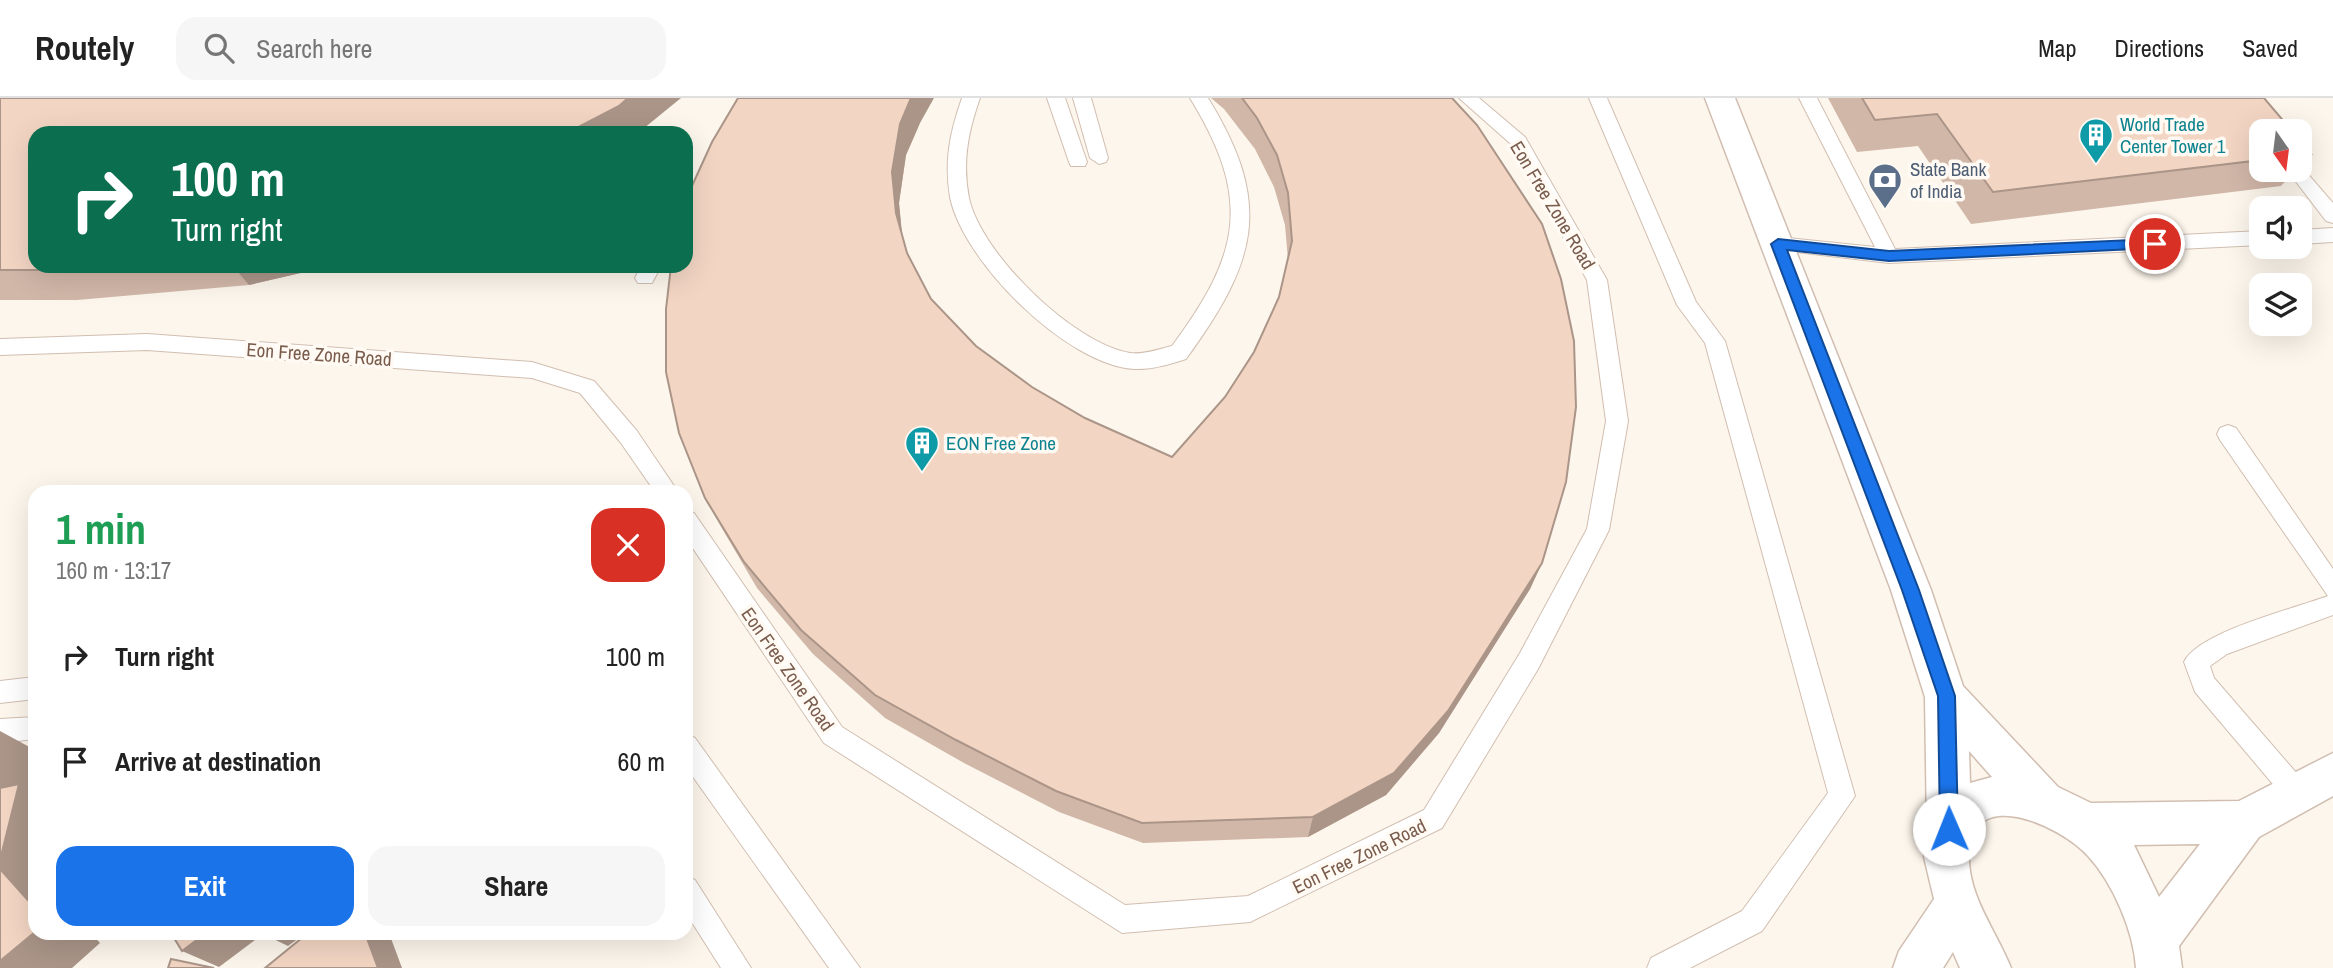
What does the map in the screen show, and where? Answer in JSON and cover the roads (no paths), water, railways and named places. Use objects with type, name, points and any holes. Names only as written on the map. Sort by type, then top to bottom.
[{"type":"street","points":[[1720,98],[1911,590],[1946,696],[1949,829]]},
{"type":"street","points":[[1946,696],[2042,800]]},
{"type":"street","points":[[2087,824],[2243,822],[2315,783]]},
{"type":"street","points":[[1988,968],[1974,947],[1945,869],[1945,841],[1962,809],[1984,798],[2012,794],[2042,800],[2087,824],[2121,863],[2157,955]]},
{"type":"street","points":[[2157,955],[2243,822]]},
{"type":"street","points":[[1916,968],[1958,903]]},
{"type":"lane","points":[[971,98],[956,145],[956,180],[964,215],[982,250],[1008,284],[1043,314],[1085,341],[1133,361],[1179,353],[1209,315],[1229,275],[1240,236],[1241,197],[1234,160],[1218,126],[1199,98]]},
{"type":"lane","points":[[1056,98],[1078,162]]},
{"type":"lane","points":[[1082,98],[1099,158]]},
{"type":"lane","name":"Eon Free Zone Road","points":[[693,530],[833,735],[1122,919],[1250,909],[1433,819],[1529,661],[1598,530],[1617,421],[1597,280],[1519,141],[1468,98]]},
{"type":"lane","points":[[1598,98],[1687,305],[1715,341],[1842,796],[1752,921],[1661,968]]},
{"type":"lane","points":[[1808,98],[1889,256]]},
{"type":"lane","points":[[2306,182],[2333,216]]},
{"type":"lane","points":[[2312,236],[2333,235]]},
{"type":"lane","points":[[1778,244],[1889,256],[2249,239]]},
{"type":"lane","name":"Eon Free Zone Road","points":[[0,347],[147,342],[532,370],[587,387],[629,437],[662,485]]},
{"type":"lane","points":[[2228,434],[2333,588]]},
{"type":"lane","points":[[2315,783],[2204,684],[2196,662],[2219,646],[2333,605]]},
{"type":"lane","points":[[0,692],[28,689]]},
{"type":"lane","points":[[0,731],[28,729]]},
{"type":"lane","points":[[693,756],[846,968]]},
{"type":"lane","points":[[693,900],[737,968]]},
{"type":"place","name":"World Trade Center Tower 1","points":[[2096,165]]},
{"type":"place","name":"State Bank of India","points":[[1885,210]]},
{"type":"place","name":"EON Free Zone","points":[[922,473]]}]
